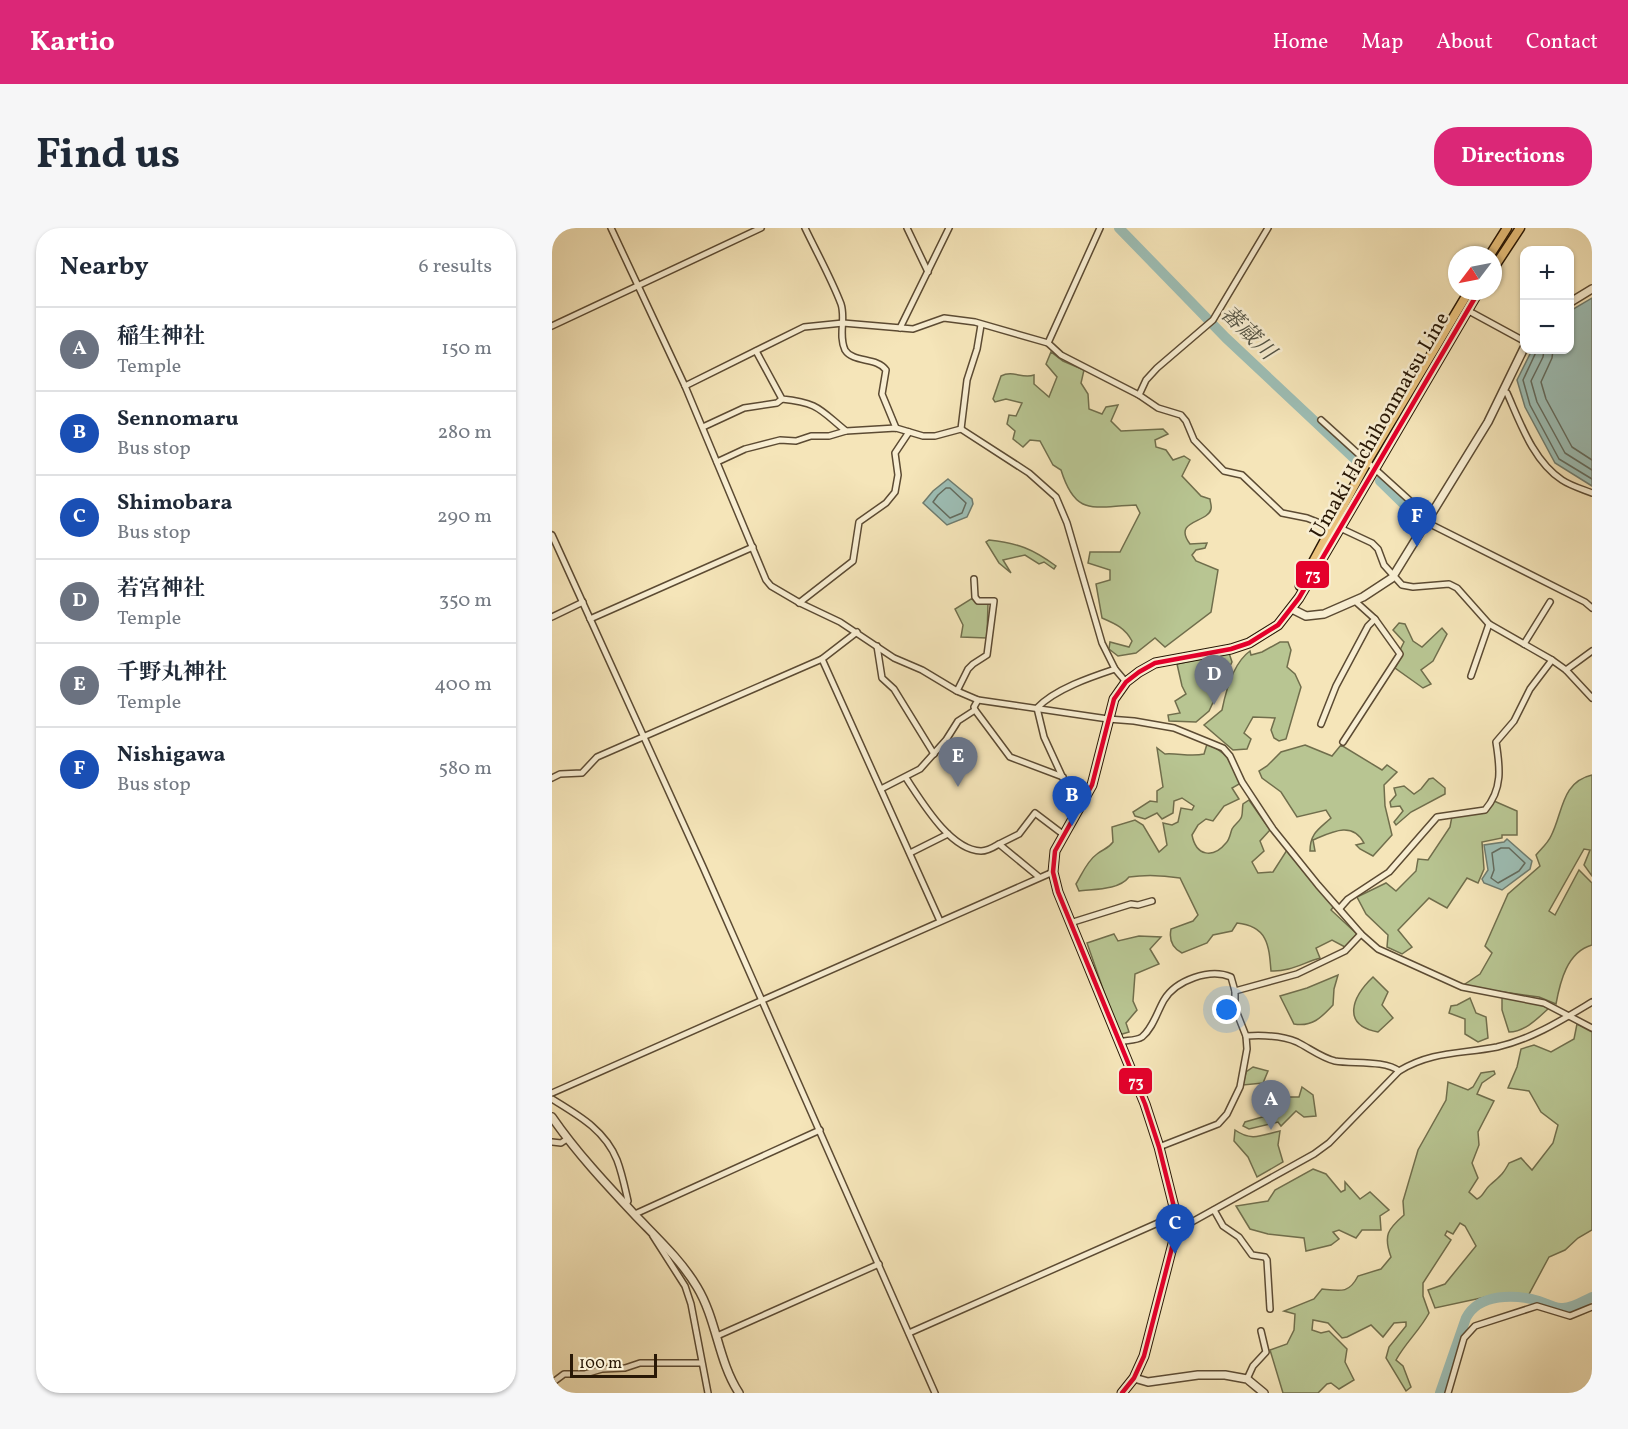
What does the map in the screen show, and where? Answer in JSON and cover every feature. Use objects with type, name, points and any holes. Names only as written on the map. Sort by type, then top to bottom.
[{"type":"main road","points":[[1496,246],[1507,228]]},
{"type":"main road","points":[[1502,256],[1521,228]]},
{"type":"main road","points":[[1586,228],[1592,231]]},
{"type":"main road","name":"Umaki Hachihonmatsu Line","points":[[1122,1393],[1134,1378],[1144,1356],[1177,1228],[1176,1215],[1144,1104],[1058,892],[1053,872],[1055,850],[1092,785],[1114,699],[1126,682],[1155,663],[1231,649],[1250,643],[1278,625],[1292,609],[1367,462],[1463,300]]},
{"type":"main road","name":"Umaki Hachihonmatsu Line","points":[[1335,528],[1375,470],[1381,455],[1473,300]]},
{"type":"street","points":[[611,228],[685,386],[766,580],[771,586],[799,603],[840,622],[894,658],[978,700],[1174,728],[1223,748],[1273,829],[1318,885],[1361,934],[1378,949],[1449,982],[1477,991],[1544,1003],[1592,1028]]},
{"type":"street","points":[[552,326],[761,228]]},
{"type":"street","points":[[805,228],[842,306],[841,332],[847,352],[882,365],[885,370],[882,394],[896,428]]},
{"type":"street","points":[[908,228],[928,272]]},
{"type":"street","points":[[900,328],[949,228]]},
{"type":"street","points":[[1048,342],[1100,228]]},
{"type":"street","points":[[1139,395],[1146,380],[1157,368],[1211,322],[1268,228]]},
{"type":"street","points":[[1574,300],[1592,289]]},
{"type":"street","points":[[1467,310],[1520,339]]},
{"type":"street","points":[[685,386],[804,327],[843,323],[913,329],[944,318],[955,318],[1048,342],[1061,355],[1139,395],[1158,408],[1181,415],[1194,440],[1224,471],[1242,475],[1277,511],[1308,518],[1371,543],[1378,549],[1384,565],[1402,585],[1413,587],[1449,585],[1457,588],[1489,624],[1566,670],[1592,698]]},
{"type":"street","points":[[961,429],[967,380],[981,325]]},
{"type":"street","points":[[756,351],[782,399]]},
{"type":"street","points":[[1292,609],[1306,616],[1315,616],[1355,601],[1385,585],[1393,577],[1488,422],[1521,354]]},
{"type":"street","points":[[1503,391],[1507,393],[1527,438],[1538,455],[1561,480],[1592,493]]},
{"type":"street","points":[[703,427],[744,408],[777,403],[782,399],[808,403],[821,409],[846,431]]},
{"type":"street","points":[[1321,420],[1428,520],[1585,602],[1592,608]]},
{"type":"street","points":[[717,462],[745,448],[780,440],[796,441],[811,436],[829,436],[846,431],[896,428],[922,436],[935,436],[961,429],[1029,473],[1056,497],[1067,523],[1102,643],[1115,669],[1126,682]]},
{"type":"street","points":[[799,603],[853,561],[859,522],[886,503],[895,492],[898,475],[895,453],[909,432]]},
{"type":"street","points":[[552,535],[762,999],[935,1393]]},
{"type":"street","points":[[590,619],[753,547]]},
{"type":"street","points":[[957,691],[968,669],[987,656],[990,643],[994,601],[978,601],[975,597],[974,579]]},
{"type":"street","points":[[1343,742],[1400,654],[1375,619],[1355,601]]},
{"type":"street","points":[[552,616],[583,602]]},
{"type":"street","points":[[1524,645],[1550,602]]},
{"type":"street","points":[[1321,724],[1336,686],[1368,626],[1375,619]]},
{"type":"street","points":[[1471,676],[1489,624]]},
{"type":"street","points":[[552,778],[560,774],[582,773],[597,757],[822,658],[857,632]]},
{"type":"street","points":[[877,646],[882,678],[894,689],[934,754]]},
{"type":"street","points":[[1566,670],[1592,651]]},
{"type":"street","points":[[822,658],[940,921]]},
{"type":"street","points":[[1340,908],[1348,899],[1389,872],[1437,817],[1485,810],[1497,791],[1501,777],[1496,742],[1514,721],[1530,689],[1552,660]]},
{"type":"street","points":[[1037,708],[1044,701],[1088,678],[1115,669]]},
{"type":"street","points":[[978,700],[974,707],[975,710],[1010,757],[1063,777]]},
{"type":"street","points":[[1037,708],[1044,737],[1073,800],[1074,817]]},
{"type":"street","points":[[881,789],[920,770],[958,721],[975,710]]},
{"type":"street","points":[[906,778],[928,811],[948,834],[962,844],[981,851],[1019,834],[1035,813],[1064,835]]},
{"type":"street","points":[[910,853],[948,834]]},
{"type":"street","points":[[999,844],[1039,877]]},
{"type":"street","points":[[552,1093],[1053,872]]},
{"type":"street","points":[[1071,923],[1131,904],[1138,905],[1152,901]]},
{"type":"street","points":[[1235,991],[1297,974],[1345,951],[1361,934]]},
{"type":"street","points":[[1119,1043],[1141,1038],[1151,1025],[1165,997],[1187,981],[1211,973],[1231,977],[1235,991],[1235,1008],[1246,1036],[1247,1059],[1240,1087],[1223,1119],[1212,1128],[1198,1131],[1158,1147]]},
{"type":"street","points":[[1177,1228],[1181,1228],[1301,1162],[1329,1143],[1400,1071],[1421,1059],[1496,1047],[1524,1039],[1592,1002]]},
{"type":"street","points":[[1246,1036],[1265,1035],[1294,1041],[1332,1060],[1382,1065],[1397,1068],[1400,1071]]},
{"type":"street","points":[[552,1099],[594,1127],[614,1153],[628,1201],[626,1205]]},
{"type":"street","points":[[552,1117],[567,1139],[670,1251],[697,1287],[712,1317],[727,1371],[739,1393]]},
{"type":"street","points":[[634,1214],[820,1130]]},
{"type":"street","points":[[552,1142],[561,1143],[567,1139]]},
{"type":"street","points":[[1214,1210],[1223,1226],[1239,1237],[1252,1255],[1265,1257],[1268,1260],[1270,1309]]},
{"type":"street","points":[[909,1333],[1176,1215]]},
{"type":"street","points":[[652,1231],[653,1237],[685,1286],[691,1304],[708,1393]]},
{"type":"street","points":[[717,1336],[879,1263]]},
{"type":"street","points":[[1448,1393],[1464,1338],[1475,1326],[1537,1306],[1570,1316],[1592,1307]]},
{"type":"street","points":[[1247,1379],[1253,1366],[1266,1352],[1261,1331]]},
{"type":"street","points":[[552,1383],[564,1374],[585,1374],[625,1368],[640,1363],[701,1363]]},
{"type":"street","points":[[1134,1378],[1148,1382],[1198,1375],[1225,1375],[1247,1379],[1264,1393]]},
{"type":"green space","points":[[1051,352],[1063,361],[1084,370],[1081,383],[1088,394],[1089,409],[1102,414],[1106,407],[1118,405],[1111,421],[1121,431],[1163,429],[1168,434],[1155,440],[1156,447],[1166,450],[1173,460],[1184,456],[1190,460],[1182,476],[1201,496],[1210,499],[1211,508],[1208,514],[1185,530],[1190,544],[1207,543],[1205,548],[1196,550],[1192,555],[1196,561],[1218,570],[1211,612],[1165,647],[1155,638],[1136,653],[1118,656],[1109,649],[1110,642],[1129,647],[1132,641],[1120,627],[1102,618],[1096,584],[1110,580],[1110,570],[1088,563],[1090,552],[1120,552],[1140,513],[1136,505],[1098,507],[1080,502],[1073,496],[1061,470],[1053,465],[1040,441],[1030,440],[1023,447],[1013,439],[1015,431],[1007,424],[1009,415],[1016,416],[1022,403],[1006,399],[995,402],[993,399],[1001,376],[1005,374],[1034,375],[1034,384],[1049,397],[1057,377],[1046,364]]},
{"type":"green space","points":[[989,540],[1025,548],[1056,566],[1054,569],[1044,562],[1039,564],[1025,555],[1003,560],[1011,573],[999,563],[986,542]]},
{"type":"green space","points":[[971,599],[988,603],[987,638],[961,637],[963,625],[955,609]]},
{"type":"green space","points":[[1399,623],[1405,624],[1413,641],[1422,647],[1442,628],[1447,634],[1433,661],[1421,670],[1431,684],[1423,688],[1395,668],[1402,655],[1400,650],[1404,642],[1393,630]]},
{"type":"green space","points":[[1280,642],[1288,642],[1291,650],[1287,667],[1295,674],[1301,687],[1286,739],[1279,741],[1274,738],[1271,730],[1275,718],[1253,717],[1244,733],[1251,739],[1247,749],[1233,750],[1204,725],[1222,710],[1231,677],[1244,656],[1250,651],[1251,655],[1262,652]]},
{"type":"green space","points":[[1229,653],[1232,662],[1209,711],[1196,722],[1169,721],[1168,715],[1180,713],[1175,701],[1186,694],[1177,664]]},
{"type":"green space","points":[[1207,744],[1225,755],[1241,783],[1232,788],[1239,799],[1224,806],[1213,821],[1206,819],[1198,825],[1192,835],[1197,847],[1206,853],[1221,848],[1241,818],[1243,804],[1249,800],[1270,830],[1260,841],[1264,851],[1252,862],[1258,873],[1273,872],[1287,850],[1334,906],[1331,910],[1357,934],[1345,947],[1332,940],[1316,948],[1320,958],[1290,969],[1271,971],[1268,946],[1261,933],[1255,928],[1237,923],[1232,931],[1213,935],[1207,943],[1182,953],[1172,943],[1171,929],[1193,921],[1198,915],[1180,878],[1155,875],[1136,876],[1129,877],[1113,887],[1079,891],[1076,884],[1088,864],[1093,857],[1113,842],[1112,827],[1135,820],[1143,825],[1159,852],[1167,845],[1163,823],[1172,825],[1178,822],[1181,808],[1192,810],[1194,806],[1182,798],[1174,801],[1173,813],[1162,819],[1157,813],[1145,819],[1135,816],[1133,812],[1150,801],[1157,802],[1157,791],[1163,787],[1157,748],[1165,754],[1199,755],[1204,754]]},
{"type":"green space","points":[[1305,745],[1332,756],[1341,745],[1382,770],[1387,765],[1397,772],[1384,785],[1385,806],[1392,835],[1373,856],[1356,845],[1364,843],[1359,836],[1348,830],[1334,832],[1313,840],[1315,851],[1310,851],[1313,836],[1331,818],[1326,810],[1297,817],[1281,792],[1262,778],[1259,771],[1281,752]]},
{"type":"green space","points":[[1592,775],[1592,876],[1584,865],[1590,850],[1584,849],[1549,911],[1555,915],[1579,870],[1592,883],[1592,945],[1576,954],[1566,969],[1556,1004],[1539,997],[1475,988],[1465,984],[1480,974],[1492,953],[1485,946],[1508,894],[1540,866],[1536,855],[1550,839],[1564,799],[1574,784]]},
{"type":"green space","points":[[1433,778],[1445,788],[1445,794],[1411,812],[1396,825],[1394,822],[1403,811],[1400,806],[1391,807],[1390,802],[1396,795],[1394,788],[1404,786],[1414,794],[1429,779]]},
{"type":"green space","points":[[1494,801],[1517,811],[1517,835],[1502,835],[1502,838],[1482,842],[1484,869],[1478,883],[1467,878],[1447,908],[1429,898],[1398,930],[1412,947],[1402,954],[1387,947],[1388,935],[1366,914],[1357,897],[1386,883],[1396,891],[1416,871],[1418,859],[1428,860],[1450,827],[1452,816],[1486,812]]},
{"type":"green space","points":[[1114,934],[1118,941],[1139,936],[1161,937],[1150,949],[1159,964],[1135,974],[1133,1001],[1137,1010],[1126,1023],[1129,1032],[1119,1035],[1087,943]]},
{"type":"green space","points":[[1338,975],[1333,1005],[1311,1023],[1294,1024],[1280,996]]},
{"type":"green space","points":[[1373,977],[1388,992],[1382,1005],[1393,1018],[1378,1032],[1359,1023],[1354,1009],[1360,993]]},
{"type":"green space","points":[[1502,996],[1549,1008],[1526,1027],[1509,1032],[1502,1010]]},
{"type":"green space","points":[[1470,998],[1476,1013],[1486,1017],[1488,1038],[1478,1042],[1465,1034],[1465,1019],[1449,1013],[1451,1006]]},
{"type":"green space","points":[[1577,1024],[1592,1032],[1592,1230],[1578,1238],[1565,1250],[1549,1257],[1528,1296],[1517,1293],[1495,1295],[1435,1308],[1428,1290],[1445,1284],[1476,1246],[1465,1226],[1460,1223],[1453,1234],[1447,1231],[1445,1235],[1451,1240],[1423,1283],[1423,1296],[1429,1313],[1396,1360],[1403,1366],[1411,1387],[1406,1391],[1386,1358],[1389,1347],[1406,1326],[1406,1322],[1394,1323],[1383,1337],[1371,1325],[1342,1338],[1328,1323],[1313,1320],[1312,1330],[1321,1333],[1329,1331],[1347,1349],[1345,1362],[1354,1380],[1339,1389],[1331,1383],[1327,1384],[1318,1393],[1283,1393],[1270,1350],[1287,1344],[1294,1330],[1295,1314],[1284,1311],[1314,1299],[1322,1289],[1339,1291],[1347,1289],[1358,1276],[1381,1269],[1391,1257],[1387,1238],[1394,1224],[1404,1215],[1403,1201],[1418,1150],[1446,1100],[1448,1082],[1468,1090],[1473,1087],[1481,1073],[1494,1071],[1495,1074],[1482,1083],[1477,1094],[1494,1101],[1478,1132],[1479,1145],[1472,1163],[1478,1178],[1469,1192],[1477,1199],[1501,1176],[1509,1163],[1521,1158],[1532,1170],[1553,1143],[1558,1125],[1541,1112],[1529,1091],[1508,1088],[1517,1067],[1521,1049],[1534,1045],[1551,1052],[1574,1039]]},
{"type":"green space","points":[[1253,1067],[1268,1071],[1263,1083],[1243,1085],[1246,1072]]},
{"type":"green space","points":[[1302,1087],[1313,1095],[1316,1116],[1304,1117],[1296,1111],[1281,1126],[1278,1122],[1249,1129],[1243,1126],[1245,1122],[1266,1116],[1266,1101],[1279,1097],[1299,1097]]},
{"type":"green space","points":[[1235,1130],[1252,1137],[1280,1131],[1278,1145],[1283,1162],[1257,1177],[1248,1157],[1234,1141]]},
{"type":"green space","points":[[1313,1169],[1326,1174],[1341,1192],[1345,1190],[1345,1182],[1360,1199],[1370,1192],[1389,1210],[1380,1216],[1381,1230],[1362,1230],[1356,1238],[1339,1230],[1333,1232],[1339,1239],[1331,1245],[1306,1251],[1304,1238],[1268,1234],[1250,1229],[1236,1206],[1268,1201],[1275,1190]]},
{"type":"water","points":[[1592,298],[1592,486],[1555,463],[1525,407],[1517,380],[1530,354],[1574,354],[1574,309]]},
{"type":"water","points":[[948,479],[972,499],[973,504],[967,517],[947,525],[923,503]]},
{"type":"water","points":[[1507,839],[1532,861],[1530,869],[1502,890],[1484,883],[1482,879],[1488,870],[1484,845],[1504,842]]},
{"type":"waterway","name":"蕃蔵川","points":[[1119,228],[1226,338],[1357,461]]},
{"type":"waterway","name":"蕃蔵川","points":[[1380,481],[1418,518]]},
{"type":"waterway","points":[[1440,1393],[1466,1318],[1480,1304],[1498,1297],[1519,1297],[1565,1308],[1592,1297]]},
{"type":"transit line","name":"73","points":[[1122,1393],[1134,1378],[1144,1356],[1177,1228],[1176,1215],[1159,1147],[1145,1104],[1058,892],[1053,872],[1055,851],[1092,785],[1114,699],[1126,682],[1155,663],[1231,649],[1249,643],[1278,625],[1299,598],[1474,300]]},
{"type":"place","name":"Nishigawa","points":[[1417,547]]},
{"type":"place","name":"若宮神社","points":[[1214,705]]},
{"type":"place","name":"千野丸神社","points":[[958,787]]},
{"type":"place","name":"Sennomaru","points":[[1072,826]]},
{"type":"place","name":"稲生神社","points":[[1271,1130]]},
{"type":"place","name":"Shimobara","points":[[1175,1254]]}]
